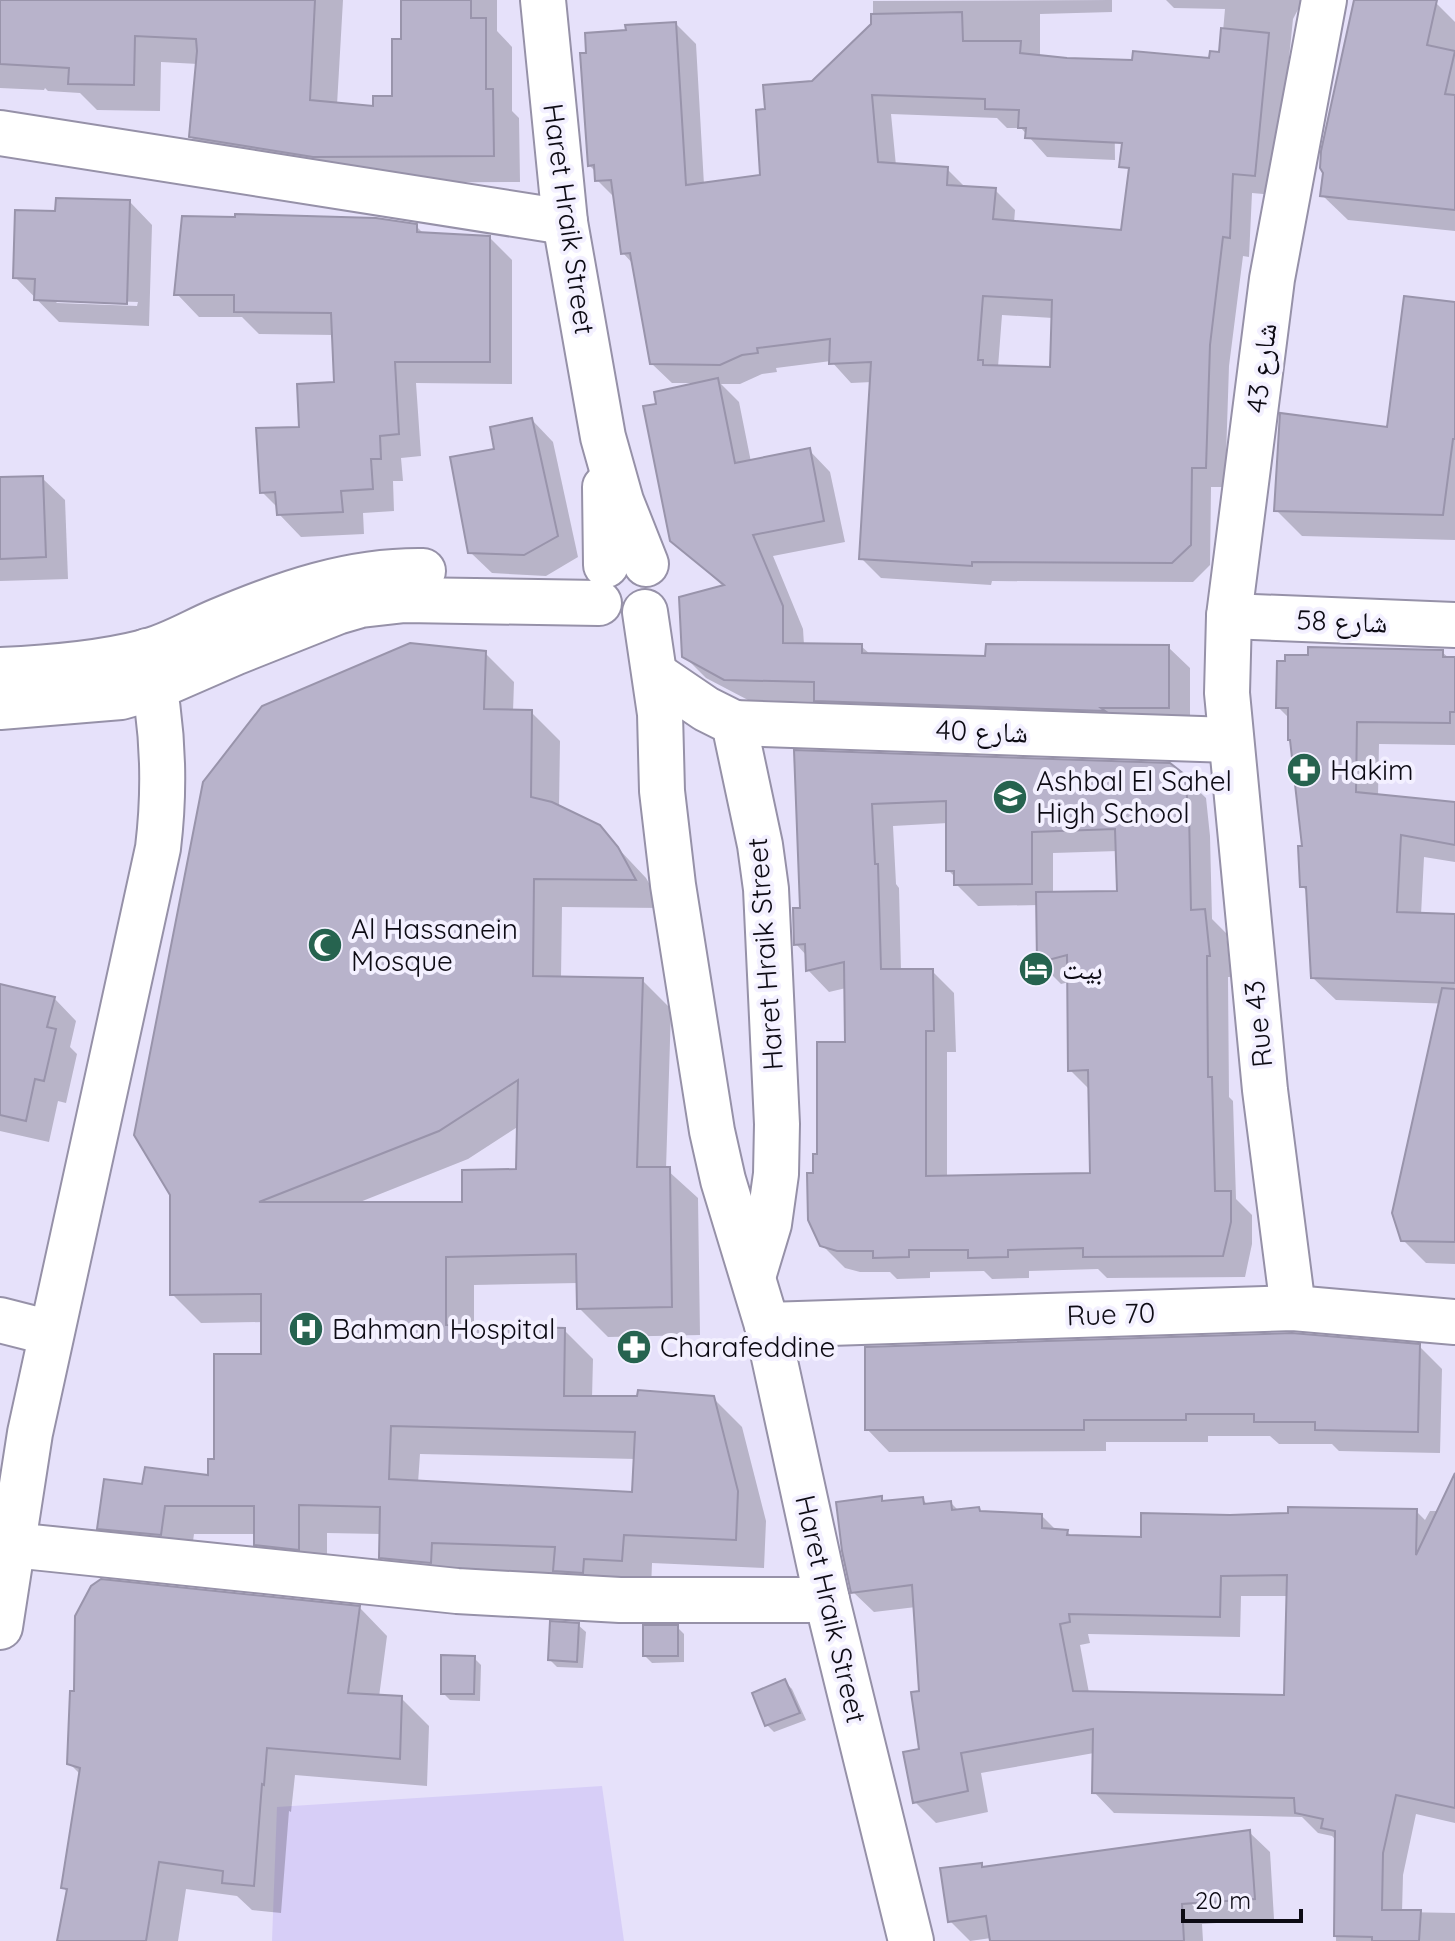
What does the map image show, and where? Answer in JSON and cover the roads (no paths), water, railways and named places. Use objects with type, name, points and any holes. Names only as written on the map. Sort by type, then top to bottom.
[{"type":"street","name":"Haret Hraik Street","points":[[543,0],[565,222],[603,437],[612,577],[608,614],[621,619],[635,618],[645,612],[656,675],[662,739],[662,791],[673,885],[712,1131],[723,1180],[767,1325],[827,1600],[911,1941]]},
{"type":"street","name":"شارع 43","points":[[1230,740],[1227,693],[1229,616],[1272,279],[1324,0]]},
{"type":"street","points":[[0,133],[565,222]]},
{"type":"street","points":[[0,670],[79,665],[152,669],[249,647],[361,605],[612,577]]},
{"type":"street","name":"شارع 58","points":[[1229,616],[1455,625]]},
{"type":"street","points":[[0,707],[121,697],[152,669]]},
{"type":"street","points":[[0,1627],[13,1545],[15,1430],[51,1333],[158,848],[163,806],[163,751],[152,669]]},
{"type":"street","points":[[656,675],[706,709],[734,723]]},
{"type":"street","name":"Haret Hraik Street","points":[[734,723],[760,845],[766,889],[777,1124],[776,1174],[769,1224],[753,1277]]},
{"type":"street","name":"شارع 40","points":[[734,723],[1230,740]]},
{"type":"street","name":"Rue 43","points":[[1230,740],[1265,1090],[1293,1308]]},
{"type":"street","name":"Rue 70","points":[[767,1325],[1293,1308],[1455,1322]]},
{"type":"street","points":[[0,1320],[51,1333]]},
{"type":"street","points":[[13,1545],[457,1591],[620,1600],[827,1600]]},
{"type":"place","name":"Hakim","points":[[1304,770]]},
{"type":"place","name":"Ashbal El Sahel High School","points":[[1010,797]]},
{"type":"place","name":"Al Hassanein Mosque","points":[[325,945]]},
{"type":"place","name":"بيت","points":[[1036,969]]},
{"type":"place","name":"Bahman Hospital","points":[[306,1329]]},
{"type":"place","name":"Charafeddine","points":[[634,1347]]}]
